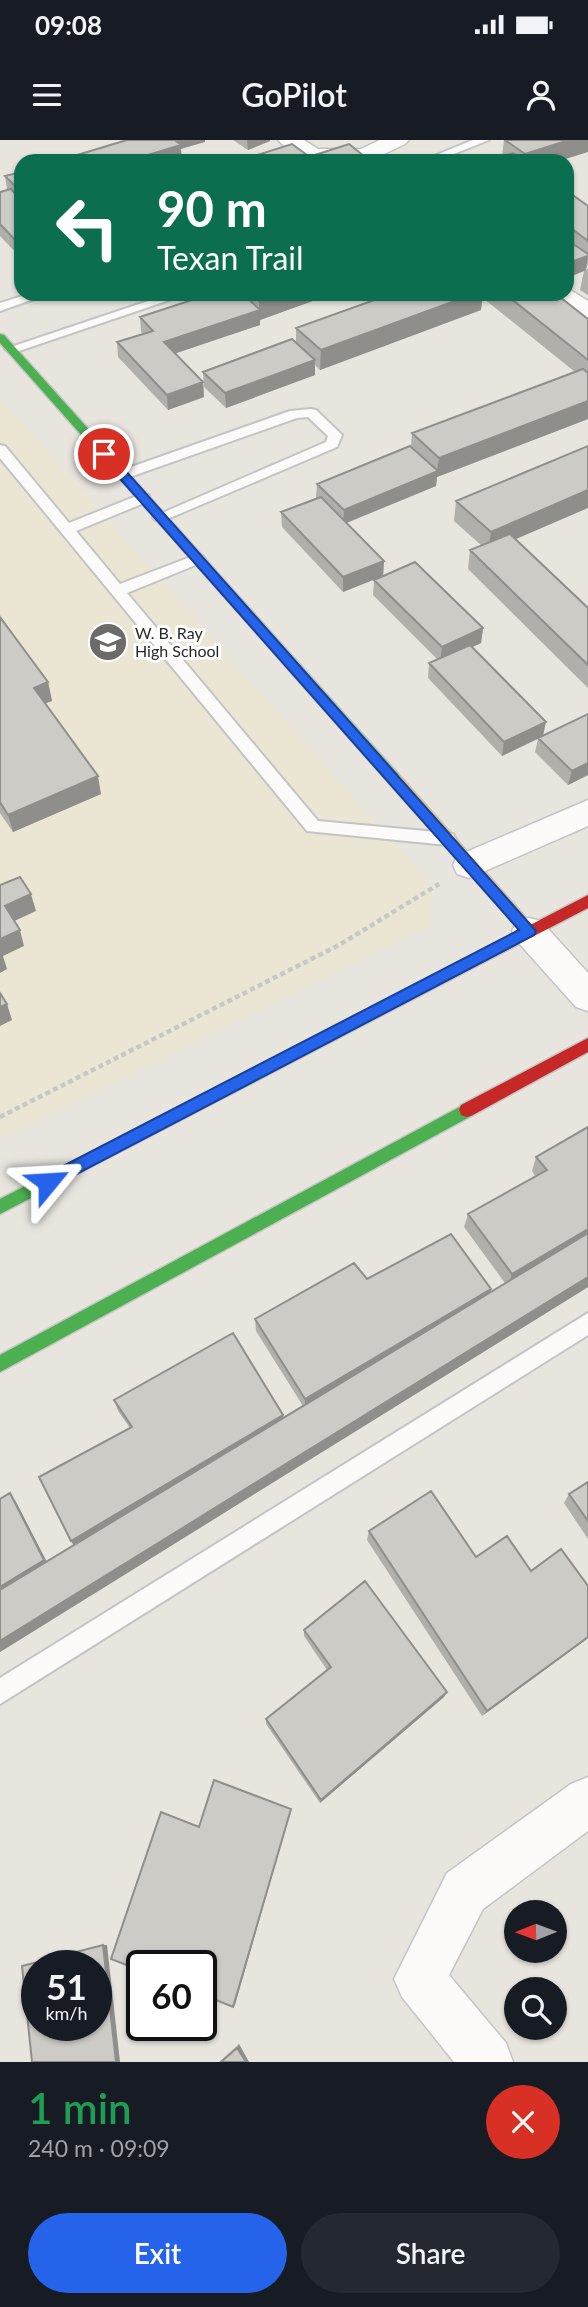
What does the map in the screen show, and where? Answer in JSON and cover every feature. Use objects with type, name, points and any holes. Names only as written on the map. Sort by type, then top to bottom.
[{"type":"street","points":[[289,140],[311,154]]},
{"type":"street","points":[[375,154],[398,140]]},
{"type":"street","points":[[572,301],[588,312]]},
{"type":"street","points":[[0,337],[588,997]]},
{"type":"street","points":[[470,865],[588,812]]},
{"type":"street","points":[[0,1207],[588,901]]},
{"type":"street","points":[[0,1364],[588,1044]]},
{"type":"street","points":[[487,2062],[420,1979],[465,1891],[588,1801]]},
{"type":"lane","points":[[445,154],[483,140]]},
{"type":"lane","points":[[0,307],[19,301]]},
{"type":"lane","points":[[11,349],[159,301]]},
{"type":"lane","points":[[122,475],[295,414],[311,413],[335,435],[332,444],[160,517]]},
{"type":"lane","points":[[0,449],[313,827],[447,839]]},
{"type":"lane","points":[[67,529],[144,498]]},
{"type":"lane","points":[[117,591],[198,559]]},
{"type":"lane","points":[[0,1692],[588,1323]]},
{"type":"path","points":[[0,1117],[339,945],[470,865]]},
{"type":"shaded area","name":"W. B. Ray High School","points":[[0,398],[432,886],[431,925],[0,1139]]},
{"type":"building","points":[[127,140],[175,140],[181,145],[151,154],[80,154]]},
{"type":"building","points":[[505,140],[569,140],[525,154]]},
{"type":"building","points":[[292,144],[306,154],[260,154]]},
{"type":"building","points":[[349,144],[361,154],[318,154]]},
{"type":"building","points":[[14,174],[14,185],[5,176]]},
{"type":"building","points":[[11,189],[14,192],[14,239],[0,224],[0,192]]},
{"type":"building","points":[[574,196],[588,206],[588,241],[574,230]]},
{"type":"building","points":[[574,245],[588,254],[574,261]]},
{"type":"building","points":[[189,301],[250,301],[260,310],[164,342],[203,382],[167,395],[117,342],[153,331],[140,317]]},
{"type":"building","points":[[371,301],[455,301],[321,350],[296,328]]},
{"type":"building","points":[[514,301],[565,301],[588,319],[588,360]]},
{"type":"building","points":[[292,339],[315,360],[225,393],[203,372]]},
{"type":"building","points":[[583,369],[588,373],[588,401],[439,458],[412,433]]},
{"type":"building","points":[[410,446],[438,471],[344,510],[317,484]]},
{"type":"building","points":[[588,446],[588,490],[491,532],[456,501]]},
{"type":"building","points":[[321,497],[384,561],[343,577],[281,512]]},
{"type":"building","points":[[510,534],[588,608],[588,665],[470,550]]},
{"type":"building","points":[[415,562],[483,628],[442,647],[374,580]]},
{"type":"building","points":[[0,617],[48,682],[34,688],[98,776],[8,815],[0,802]]},
{"type":"building","points":[[470,645],[546,722],[504,742],[429,663]]},
{"type":"building","points":[[588,714],[588,763],[572,771],[538,738]]},
{"type":"building","points":[[20,877],[31,894],[5,906],[20,930],[0,939],[0,885]]},
{"type":"building","points":[[0,993],[7,1004],[0,1007]]},
{"type":"building","points":[[588,1127],[588,1229],[512,1274],[468,1214],[547,1170],[536,1157]]},
{"type":"building","points":[[588,1233],[588,1277],[0,1641],[0,1590]]},
{"type":"building","points":[[451,1234],[491,1289],[305,1399],[255,1319],[354,1263],[367,1279]]},
{"type":"building","points":[[233,1333],[283,1415],[71,1541],[39,1477],[132,1427],[114,1400]]},
{"type":"building","points":[[588,1482],[588,1521],[569,1494]]},
{"type":"building","points":[[431,1491],[476,1557],[507,1536],[531,1571],[561,1549],[588,1586],[588,1637],[487,1711],[369,1531]]},
{"type":"building","points":[[10,1493],[44,1560],[0,1587],[0,1499]]},
{"type":"building","points":[[365,1581],[447,1692],[321,1800],[266,1719],[331,1667],[304,1630]]},
{"type":"building","points":[[214,1780],[291,1809],[233,2007],[217,2000],[217,1950],[126,1950],[126,1965],[112,1959],[161,1812],[199,1827]]},
{"type":"building","points":[[103,1945],[104,1950],[84,1950]]},
{"type":"building","points":[[112,2026],[116,2062],[32,2062],[30,2041],[112,2041]]},
{"type":"building","points":[[237,2048],[246,2062],[221,2062]]},
{"type":"traffic: fast","points":[[0,337],[394,779]]},
{"type":"traffic: fast","points":[[0,1207],[385,1007]]},
{"type":"traffic: fast","points":[[0,1364],[467,1110]]},
{"type":"traffic: slow","points":[[394,779],[529,931]]},
{"type":"traffic: jam","points":[[385,1007],[588,901]]},
{"type":"traffic: jam","points":[[467,1110],[588,1044]]},
{"type":"place","name":"W. B. Ray High School","points":[[108,642]]},
{"type":"route","points":[[48,1182],[529,931],[104,454]]}]
